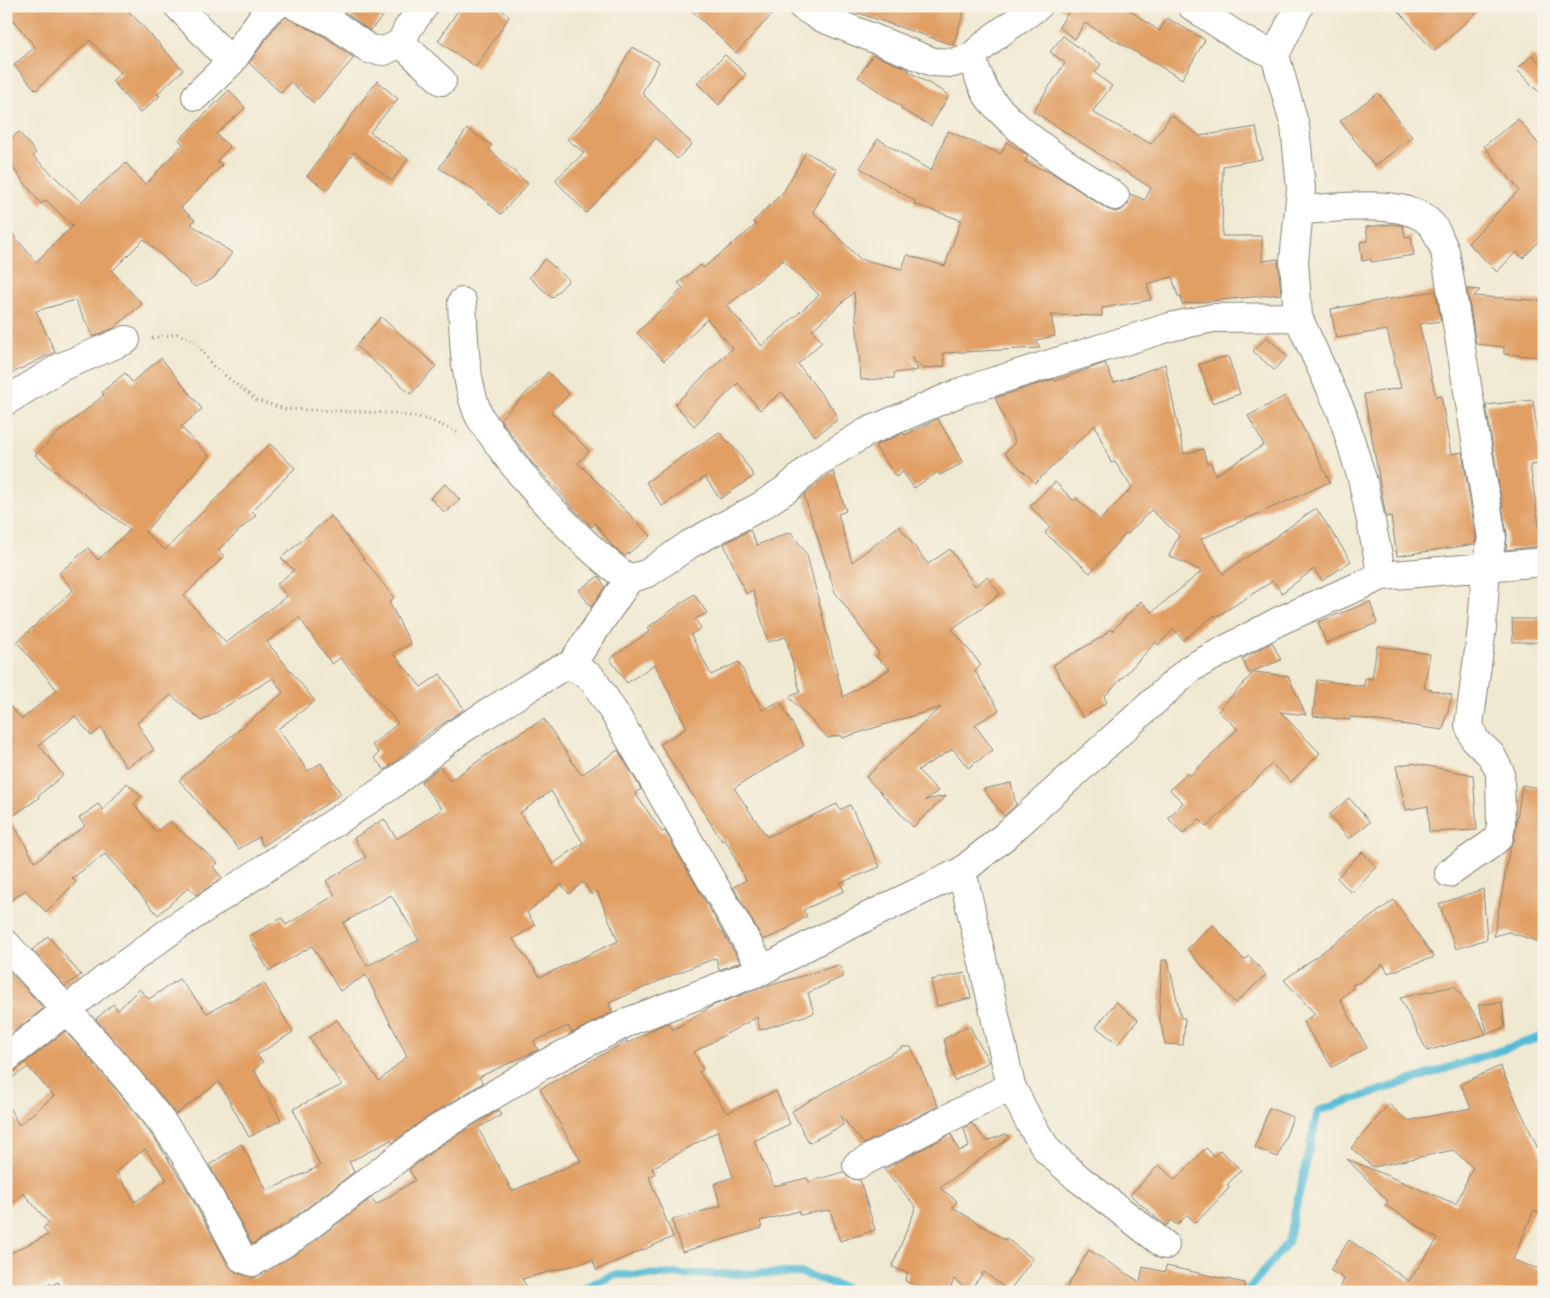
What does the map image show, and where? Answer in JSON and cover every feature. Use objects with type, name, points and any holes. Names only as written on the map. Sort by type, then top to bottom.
[{"type":"street","points":[[178,6],[231,62]]},
{"type":"street","points":[[196,96],[231,62],[267,12],[276,6]]},
{"type":"street","points":[[296,6],[333,23],[369,49],[384,51],[401,43],[408,28],[424,6]]},
{"type":"street","points":[[802,6],[820,17],[932,62],[953,63],[971,57],[994,37],[1038,6]]},
{"type":"street","points":[[1192,6],[1240,38],[1275,55]]},
{"type":"street","points":[[1299,6],[1275,55],[1295,126],[1301,189],[1294,261],[1298,317],[1342,413],[1363,482],[1382,576]]},
{"type":"street","points":[[401,43],[442,81]]},
{"type":"street","points":[[971,57],[989,98],[1061,160],[1115,196]]},
{"type":"street","points":[[1299,210],[1384,206],[1412,211],[1431,224],[1445,252],[1488,499],[1492,538],[1486,568],[1482,628],[1470,725],[1475,740],[1491,755],[1500,772],[1501,825],[1499,837],[1450,873]]},
{"type":"street","points":[[462,302],[466,374],[477,413],[507,458],[597,553],[629,579]]},
{"type":"street","points":[[6,1058],[173,929],[390,786],[462,730],[557,670],[571,665],[629,579],[648,573],[690,544],[761,506],[788,488],[816,464],[866,432],[963,391],[1170,327],[1213,318],[1298,317]]},
{"type":"street","points":[[6,401],[61,367],[126,340]]},
{"type":"street","points":[[6,944],[68,1010],[134,1087],[170,1133],[189,1161],[242,1258],[253,1262],[293,1238],[431,1132],[539,1067],[630,1021],[763,970],[815,942],[962,871],[1012,830],[1191,668],[1279,621],[1382,576],[1544,562]]},
{"type":"street","points":[[571,665],[592,678],[617,717],[763,970]]},
{"type":"street","points":[[962,871],[1011,1086],[1031,1125],[1048,1150],[1078,1178],[1165,1245]]},
{"type":"street","points":[[857,1165],[1011,1086]]},
{"type":"path","points":[[126,340],[150,339],[177,334],[183,335],[198,345],[212,365],[256,400],[285,409],[393,413],[427,419],[466,436]]},
{"type":"building","points":[[6,6],[124,6],[183,70],[157,94],[160,96],[140,113],[112,81],[121,73],[90,40],[36,90],[14,65],[35,47],[6,11]]},
{"type":"building","points":[[348,6],[391,6],[370,31],[344,11]]},
{"type":"building","points":[[461,6],[498,6],[509,17],[476,67],[438,41]]},
{"type":"building","points":[[687,6],[780,6],[736,53]]},
{"type":"building","points":[[849,6],[966,6],[953,45],[849,10]]},
{"type":"building","points":[[1057,6],[1124,6],[1159,31],[1167,18],[1205,40],[1182,79],[1085,23],[1075,39],[1059,27],[1068,13]]},
{"type":"building","points":[[1394,6],[1484,6],[1434,51]]},
{"type":"building","points":[[286,17],[325,37],[354,58],[314,103],[290,82],[281,93],[249,63],[278,23]]},
{"type":"building","points":[[1063,36],[1101,64],[1095,73],[1112,86],[1092,112],[1151,144],[1171,115],[1200,136],[1256,127],[1262,159],[1223,166],[1222,236],[1262,236],[1262,261],[1278,259],[1281,294],[1182,304],[1181,296],[1178,296],[1172,277],[1147,284],[1151,300],[1102,308],[1102,316],[1051,315],[1055,336],[1036,340],[1040,348],[943,353],[945,366],[923,369],[911,357],[918,370],[894,373],[894,378],[861,380],[854,292],[812,330],[822,342],[798,364],[836,413],[836,421],[815,436],[782,392],[760,410],[738,383],[694,426],[675,404],[733,348],[707,319],[664,361],[637,333],[683,288],[678,283],[701,265],[703,268],[756,225],[753,222],[784,191],[806,152],[837,170],[813,212],[860,259],[902,269],[907,255],[945,266],[961,220],[914,204],[915,201],[860,168],[878,139],[931,171],[948,131],[1001,154],[1006,142],[1028,155],[1025,162],[1054,174],[1107,209],[1115,212],[1122,210],[1128,204],[1130,194],[1145,200],[1151,188],[1033,111],[1065,63],[1050,52]],"holes":[[[783,260],[819,295],[762,346],[727,306]]]},
{"type":"building","points":[[632,47],[659,62],[642,93],[692,144],[677,159],[656,138],[586,213],[555,180],[584,153],[567,139],[601,102]]},
{"type":"building","points":[[725,55],[746,74],[719,105],[697,83]]},
{"type":"building","points":[[873,55],[909,69],[908,71],[949,95],[931,126],[901,109],[902,107],[858,77]]},
{"type":"building","points":[[1532,55],[1544,67],[1544,97],[1517,70]]},
{"type":"building","points":[[377,81],[398,99],[370,132],[408,159],[392,181],[354,152],[327,190],[307,176]]},
{"type":"building","points":[[229,90],[245,108],[216,134],[230,147],[217,161],[222,165],[181,208],[195,220],[191,224],[232,253],[214,278],[195,287],[144,239],[112,271],[142,304],[114,328],[93,337],[75,300],[36,311],[55,352],[6,376],[6,226],[36,262],[73,226],[46,200],[41,204],[6,159],[6,142],[19,132],[36,153],[33,156],[81,202],[126,163],[145,185],[183,144],[179,140]]},
{"type":"building","points":[[1378,93],[1412,137],[1375,166],[1340,121]]},
{"type":"building","points":[[1518,119],[1544,151],[1544,236],[1523,258],[1516,252],[1497,272],[1468,243],[1519,190],[1484,146]]},
{"type":"building","points":[[467,129],[492,145],[489,149],[528,184],[501,214],[473,190],[439,168]]},
{"type":"building","points":[[1392,224],[1403,226],[1405,237],[1411,236],[1414,255],[1371,262],[1371,259],[1362,261],[1360,242],[1368,241],[1366,227]]},
{"type":"building","points":[[545,259],[569,280],[552,298],[529,277]]},
{"type":"building","points":[[1467,289],[1480,290],[1474,296],[1544,301],[1544,357],[1504,354],[1504,347],[1476,344]]},
{"type":"building","points":[[1436,291],[1441,321],[1419,324],[1436,397],[1441,396],[1451,454],[1462,452],[1476,538],[1475,544],[1397,556],[1391,516],[1386,517],[1364,394],[1401,388],[1387,330],[1336,338],[1331,309]]},
{"type":"building","points":[[381,317],[436,366],[411,394],[356,346]]},
{"type":"building","points":[[1267,337],[1287,356],[1274,370],[1253,351]]},
{"type":"building","points":[[1228,356],[1240,394],[1212,403],[1199,364]]},
{"type":"building","points":[[161,358],[202,409],[181,427],[209,456],[145,532],[165,550],[270,444],[295,468],[252,511],[256,515],[218,550],[224,556],[184,596],[226,643],[287,596],[277,584],[294,570],[281,558],[331,516],[394,598],[389,602],[411,644],[393,653],[421,687],[440,674],[464,709],[432,731],[385,770],[374,758],[379,753],[372,745],[398,723],[340,658],[332,664],[299,617],[267,642],[315,701],[278,729],[308,771],[321,763],[341,794],[263,846],[259,837],[239,849],[179,780],[283,693],[273,678],[202,721],[171,695],[137,723],[154,750],[126,767],[101,728],[92,736],[75,716],[39,745],[63,775],[38,796],[39,798],[10,818],[35,862],[85,826],[79,818],[98,804],[103,810],[127,783],[141,796],[134,804],[156,832],[169,821],[218,863],[213,867],[222,878],[196,895],[189,887],[158,915],[105,854],[72,878],[76,882],[46,912],[25,890],[6,904],[6,702],[22,719],[57,690],[17,642],[73,590],[59,573],[88,548],[98,560],[130,530],[35,455],[58,433],[104,395],[102,392],[125,373],[132,382]]},
{"type":"building","points":[[1105,363],[1114,383],[1165,364],[1184,454],[1203,449],[1207,464],[1211,462],[1215,475],[1264,445],[1248,416],[1285,396],[1298,418],[1330,482],[1201,539],[1223,574],[1316,508],[1351,561],[1322,581],[1314,569],[1282,593],[1273,581],[1216,617],[1215,615],[1183,640],[1174,629],[1158,645],[1156,642],[1104,697],[1107,702],[1083,718],[1053,665],[1102,637],[1110,629],[1112,631],[1141,601],[1152,612],[1202,571],[1169,556],[1179,535],[1151,510],[1128,534],[1126,533],[1090,573],[1045,533],[1050,527],[1030,506],[1055,482],[1074,501],[1076,498],[1100,520],[1132,488],[1115,462],[1111,463],[1095,425],[1035,483],[1005,453],[1015,442],[995,398],[1054,379],[1055,381]]},
{"type":"building","points":[[548,372],[569,394],[551,412],[589,451],[578,463],[651,536],[625,556],[614,548],[595,523],[592,527],[567,502],[533,464],[500,419]]},
{"type":"building","points":[[1533,400],[1541,464],[1530,465],[1542,546],[1506,550],[1507,535],[1486,405]]},
{"type":"building","points":[[938,419],[963,463],[940,475],[938,472],[914,488],[903,472],[896,477],[875,446],[903,433],[905,435]]},
{"type":"building","points":[[719,432],[737,451],[754,476],[720,499],[705,477],[662,506],[646,482]]},
{"type":"building","points":[[833,471],[846,511],[838,514],[852,562],[899,526],[928,564],[950,549],[975,586],[987,577],[1000,594],[952,629],[981,665],[975,671],[999,710],[975,725],[993,750],[968,768],[953,749],[918,770],[938,791],[925,800],[946,796],[913,827],[866,777],[941,707],[842,738],[841,735],[828,738],[789,697],[800,692],[786,637],[768,642],[753,590],[746,594],[724,544],[750,530],[757,545],[791,532],[807,555],[843,697],[890,669],[876,657],[879,653],[835,592],[804,495]]},
{"type":"building","points":[[445,484],[460,500],[445,513],[430,498]]},
{"type":"building","points":[[599,576],[605,587],[591,607],[579,590]]},
{"type":"building","points":[[694,594],[707,613],[695,619],[701,628],[691,635],[711,675],[739,662],[762,710],[780,701],[804,746],[734,788],[767,837],[837,804],[840,810],[850,805],[880,867],[840,883],[844,891],[803,910],[807,916],[780,933],[763,940],[733,887],[746,880],[725,839],[722,841],[660,744],[687,728],[655,664],[627,683],[610,659],[650,631],[647,628]]},
{"type":"building","points":[[1370,602],[1377,623],[1326,643],[1318,622]]},
{"type":"building","points":[[1512,619],[1544,619],[1544,642],[1513,642]]},
{"type":"building","points":[[1272,642],[1281,660],[1249,673],[1242,659]]},
{"type":"building","points":[[1377,646],[1430,654],[1424,688],[1452,695],[1443,730],[1350,717],[1350,720],[1313,716],[1317,680],[1364,686],[1365,678],[1372,679]]},
{"type":"building","points":[[1254,672],[1288,676],[1306,715],[1280,712],[1320,753],[1291,782],[1272,764],[1207,827],[1199,819],[1183,834],[1168,818],[1183,803],[1170,790],[1187,773],[1190,776],[1238,729],[1218,711]]},
{"type":"building","points":[[544,719],[581,775],[618,750],[641,789],[635,793],[662,832],[665,831],[740,962],[719,970],[716,958],[609,1003],[612,1012],[572,1033],[568,1026],[534,1041],[538,1050],[479,1077],[483,1083],[423,1120],[393,1143],[391,1140],[349,1162],[354,1172],[284,1225],[252,1244],[209,1165],[241,1144],[267,1191],[320,1166],[293,1109],[342,1085],[309,1038],[337,1020],[379,1081],[407,1056],[366,975],[340,991],[312,946],[269,971],[249,936],[282,918],[286,925],[335,895],[326,881],[366,857],[354,838],[384,819],[397,839],[442,809],[421,782],[440,767],[450,781],[505,742]],"holes":[[[551,791],[583,843],[553,864],[520,813]],[[583,882],[592,895],[597,891],[618,941],[540,977],[513,939],[535,925],[527,913],[561,884],[569,894]],[[391,895],[419,940],[367,966],[343,923]]]},
{"type":"building","points":[[1412,763],[1473,775],[1477,830],[1429,832],[1428,806],[1406,810],[1396,766]]},
{"type":"building","points":[[1011,783],[1016,805],[1004,816],[983,789]]},
{"type":"building","points":[[1522,785],[1544,789],[1544,943],[1508,932],[1494,936],[1510,847],[1514,840]]},
{"type":"building","points":[[1349,798],[1370,822],[1349,839],[1329,815]]},
{"type":"building","points":[[1362,852],[1377,867],[1352,893],[1337,878]]},
{"type":"building","points":[[1483,889],[1487,939],[1456,949],[1439,904]]},
{"type":"building","points":[[1394,900],[1434,957],[1388,973],[1383,964],[1360,982],[1352,985],[1353,988],[1340,999],[1367,1048],[1332,1067],[1303,1022],[1315,1014],[1284,980]]},
{"type":"building","points":[[1213,925],[1244,960],[1249,956],[1266,975],[1235,1003],[1187,949]]},
{"type":"building","points":[[48,936],[81,975],[65,986],[32,950]]},
{"type":"building","points":[[1162,960],[1168,960],[1181,1018],[1185,1018],[1183,1045],[1165,1044],[1159,1016]]},
{"type":"building","points":[[839,965],[844,976],[808,993],[814,1013],[760,1030],[757,1017],[694,1052],[703,1070],[699,1072],[727,1113],[776,1091],[790,1124],[754,1141],[774,1186],[807,1178],[809,1182],[843,1172],[849,1178],[860,1180],[875,1230],[840,1241],[830,1210],[799,1215],[799,1211],[760,1221],[762,1228],[682,1252],[672,1220],[721,1206],[714,1184],[733,1177],[718,1131],[652,1168],[655,1174],[649,1177],[673,1237],[596,1270],[593,1260],[522,1279],[530,1292],[64,1292],[58,1282],[51,1286],[49,1283],[30,1292],[10,1292],[6,1283],[6,1255],[48,1235],[43,1228],[49,1223],[23,1193],[6,1208],[6,1102],[19,1125],[54,1096],[28,1067],[6,1082],[6,1073],[16,1070],[65,1031],[120,1094],[157,1142],[185,1186],[228,1265],[237,1273],[254,1278],[302,1250],[371,1198],[376,1205],[415,1180],[409,1170],[440,1146],[498,1110],[501,1115],[478,1128],[512,1191],[581,1161],[540,1089],[627,1041],[628,1043],[669,1023],[673,1030],[714,1005],[758,989]],"holes":[[[145,1149],[167,1180],[135,1202],[116,1171]]]},
{"type":"building","points":[[8,970],[44,1008],[6,1038],[6,971]]},
{"type":"building","points":[[965,973],[971,998],[937,1006],[931,980]]},
{"type":"building","points":[[179,979],[207,1013],[264,983],[293,1032],[257,1055],[263,1062],[254,1070],[281,1120],[249,1137],[219,1082],[176,1114],[96,1019],[113,1004],[118,1010],[139,989],[149,999]]},
{"type":"building","points":[[1455,986],[1486,1034],[1427,1051],[1400,998]]},
{"type":"building","points":[[1116,1002],[1138,1020],[1118,1044],[1096,1027]]},
{"type":"building","points":[[1502,1002],[1505,1028],[1488,1033],[1478,1005]]},
{"type":"building","points":[[969,1025],[989,1062],[954,1081],[944,1039]]},
{"type":"building","points":[[903,1047],[911,1047],[938,1106],[864,1144],[840,1115],[843,1125],[809,1143],[792,1111]]},
{"type":"building","points":[[1500,1066],[1544,1162],[1544,1216],[1534,1210],[1513,1260],[1544,1271],[1544,1292],[1338,1292],[1344,1279],[1330,1270],[1349,1240],[1409,1281],[1438,1239],[1385,1205],[1388,1201],[1347,1159],[1456,1204],[1473,1167],[1453,1150],[1373,1167],[1351,1148],[1389,1104],[1407,1121],[1471,1108],[1461,1084]]},
{"type":"building","points":[[1269,1108],[1293,1117],[1278,1157],[1255,1148]]},
{"type":"building","points":[[972,1123],[986,1141],[1006,1134],[1009,1138],[940,1188],[957,1201],[952,1207],[1005,1240],[1006,1238],[1033,1259],[1009,1291],[984,1272],[969,1291],[954,1279],[949,1292],[931,1292],[905,1281],[908,1273],[892,1267],[916,1207],[884,1169],[951,1134],[959,1151],[969,1147],[964,1128]]},
{"type":"building","points":[[1206,1148],[1214,1156],[1220,1150],[1241,1170],[1227,1185],[1230,1187],[1196,1223],[1187,1215],[1177,1225],[1171,1220],[1166,1226],[1130,1195],[1159,1165],[1175,1180]]},
{"type":"building","points":[[1089,1250],[1140,1282],[1143,1267],[1165,1272],[1166,1266],[1245,1283],[1244,1292],[1064,1292]]},
{"type":"waterway","points":[[1246,1292],[1288,1242],[1318,1111],[1544,1036]]},
{"type":"waterway","points":[[574,1292],[614,1275],[801,1273],[859,1292]]}]
